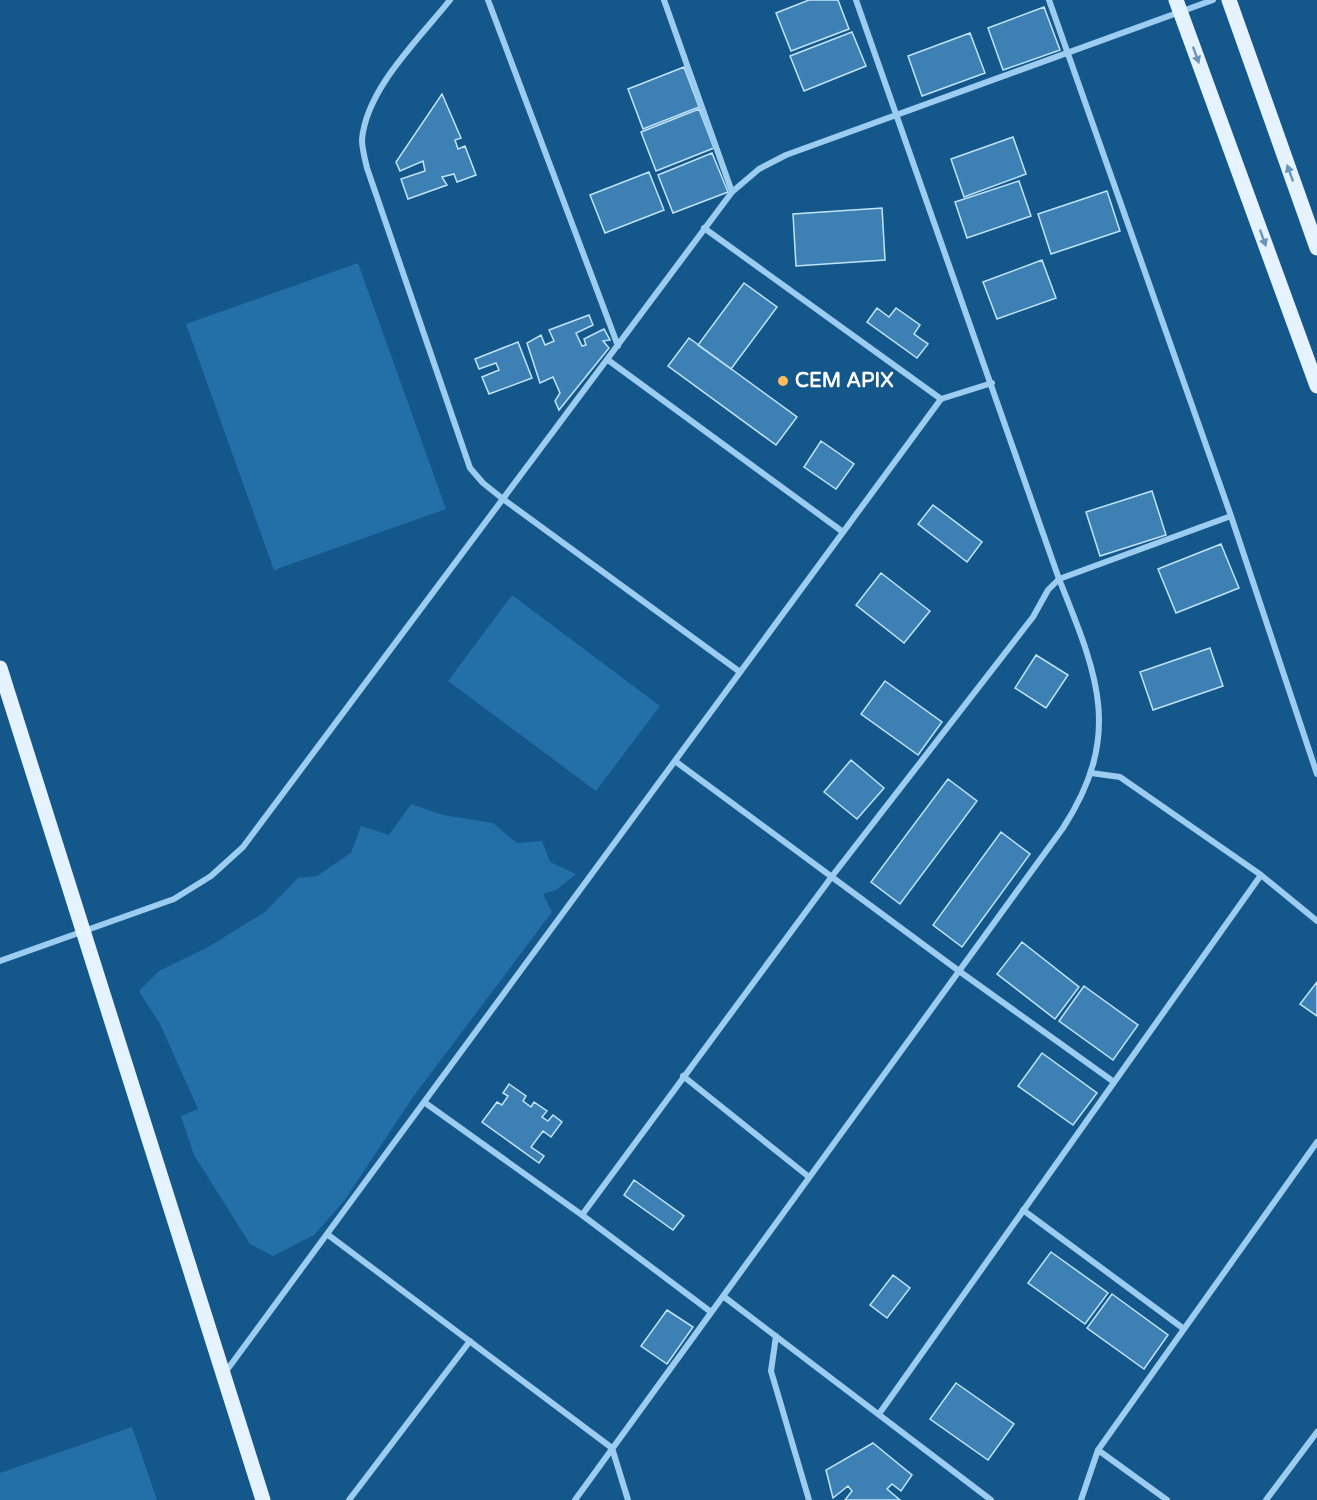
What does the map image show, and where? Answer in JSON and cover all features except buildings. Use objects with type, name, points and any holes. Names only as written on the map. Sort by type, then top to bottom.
[{"type":"main road","points":[[1229,0],[1317,248]]},
{"type":"main road","points":[[1178,6],[1317,386]]},
{"type":"main road","points":[[0,668],[263,1500]]},
{"type":"street","points":[[450,0],[377,92],[365,121],[362,143],[367,168],[470,468],[483,483],[503,499],[740,672]]},
{"type":"street","points":[[488,0],[618,346]]},
{"type":"street","points":[[664,0],[732,192]]},
{"type":"street","points":[[575,1500],[1078,806],[1091,773],[1100,728],[1098,689],[1091,659],[1059,579],[856,0]]},
{"type":"street","points":[[1050,0],[1066,52],[1231,516],[1317,774]]},
{"type":"street","points":[[0,961],[174,899],[212,876],[243,847],[608,360],[704,228],[732,192],[759,170],[786,155],[1066,52],[1178,6],[1213,0]]},
{"type":"street","points":[[704,228],[941,399]]},
{"type":"street","points":[[608,360],[843,532]]},
{"type":"street","points":[[224,1375],[941,399],[992,383]]},
{"type":"street","points":[[582,1215],[833,875],[1033,617],[1048,590],[1059,579],[1231,516]]},
{"type":"street","points":[[675,761],[833,875],[959,971],[1114,1082]]},
{"type":"street","points":[[1091,773],[1120,777],[1261,875],[1317,921]]},
{"type":"street","points":[[879,1414],[1261,875]]},
{"type":"street","points":[[683,1076],[809,1177]]},
{"type":"street","points":[[424,1102],[582,1215],[711,1312]]},
{"type":"street","points":[[1081,1500],[1098,1450],[1317,1142]]},
{"type":"street","points":[[1023,1210],[1184,1329]]},
{"type":"street","points":[[327,1234],[612,1449],[628,1500]]},
{"type":"street","points":[[723,1296],[991,1500]]},
{"type":"street","points":[[776,1336],[771,1371],[809,1500]]},
{"type":"street","points":[[349,1500],[470,1341]]},
{"type":"street","points":[[1266,1500],[1317,1431]]},
{"type":"street","points":[[1098,1450],[1167,1500]]},
{"type":"shaded area","points":[[358,263],[446,509],[274,570],[186,324]]},
{"type":"shaded area","points":[[512,595],[660,706],[596,791],[448,681]]},
{"type":"shaded area","points":[[411,804],[443,815],[493,823],[517,843],[542,841],[550,862],[576,874],[556,890],[543,894],[552,912],[413,1097],[344,1201],[314,1235],[273,1256],[250,1244],[194,1155],[181,1116],[198,1109],[160,1024],[139,991],[159,971],[208,947],[265,912],[298,878],[317,876],[351,853],[361,826],[389,835]]},
{"type":"shaded area","points":[[132,1427],[157,1500],[0,1500],[0,1473]]},
{"type":"place","name":"CEM APIX","points":[[783,381]]}]
